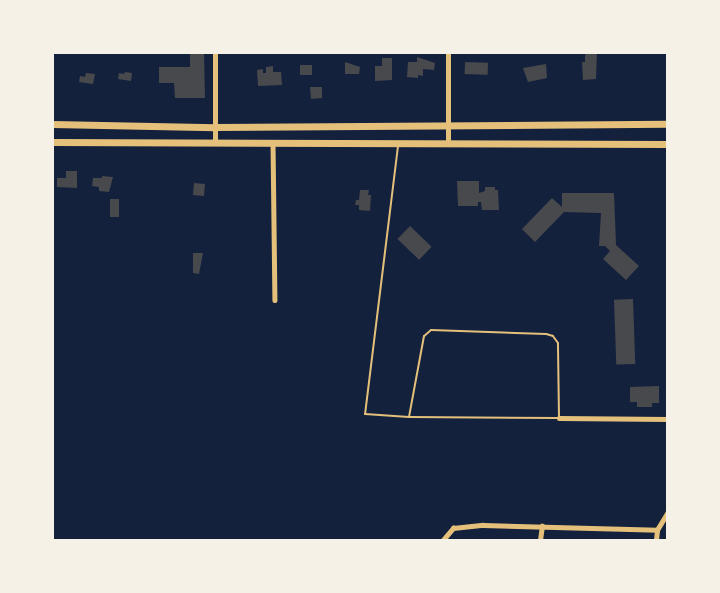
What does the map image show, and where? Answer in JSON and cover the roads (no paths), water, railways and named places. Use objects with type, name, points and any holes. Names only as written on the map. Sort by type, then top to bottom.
[{"type":"main road","points":[[52,124],[215,127],[668,124]]},
{"type":"main road","points":[[52,142],[668,144]]},
{"type":"street","points":[[215,52],[215,142]]},
{"type":"street","points":[[448,52],[448,144]]},
{"type":"street","points":[[273,142],[275,300]]},
{"type":"street","points":[[559,418],[668,419]]},
{"type":"street","points":[[656,540],[657,530],[668,512]]},
{"type":"street","points":[[443,540],[453,528],[483,525],[657,530]]},
{"type":"street","points":[[540,540],[542,526]]},
{"type":"lane","points":[[398,143],[365,414],[409,417],[559,418],[558,343],[553,336],[431,330],[424,336],[409,417]]}]
